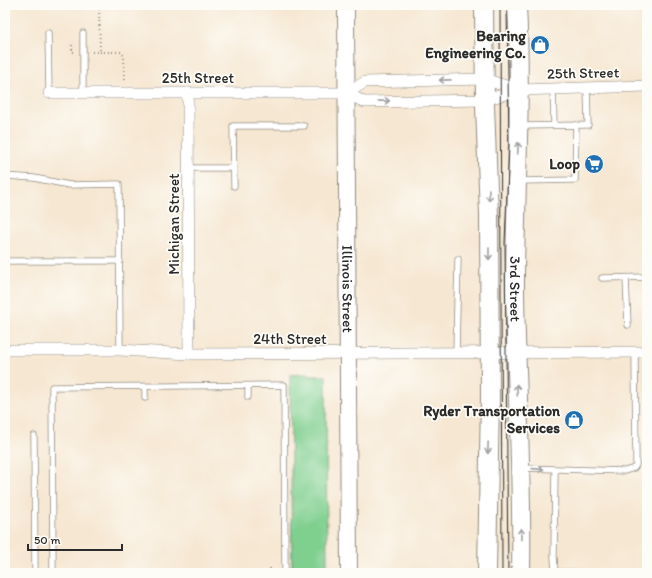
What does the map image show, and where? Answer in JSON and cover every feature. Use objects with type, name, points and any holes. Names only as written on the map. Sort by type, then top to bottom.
[{"type":"main road","name":"3rd Street","points":[[484,5],[484,79],[489,185],[490,353],[487,573]]},
{"type":"main road","name":"3rd Street","points":[[517,5],[519,126],[516,181],[516,354],[521,469],[521,573]]},
{"type":"street","name":"Illinois Street","points":[[346,5],[349,573]]},
{"type":"street","name":"25th Street","points":[[347,93],[364,82],[484,79],[519,90]]},
{"type":"street","name":"25th Street","points":[[49,93],[347,93],[364,102],[485,100],[519,90],[647,86]]},
{"type":"street","name":"Michigan Street","points":[[188,93],[189,354]]},
{"type":"street","name":"24th Street","points":[[5,350],[120,350],[189,354],[516,354],[647,352]]},
{"type":"lane","points":[[48,33],[49,93]]},
{"type":"lane","points":[[83,33],[83,93]]},
{"type":"lane","points":[[519,126],[588,125],[587,88]]},
{"type":"lane","points":[[553,89],[554,125]]},
{"type":"lane","points":[[516,181],[575,180],[576,125]]},
{"type":"lane","points":[[234,186],[233,126],[304,126]]},
{"type":"lane","points":[[189,168],[233,168]]},
{"type":"lane","points":[[5,176],[34,178],[69,184],[119,184],[120,350]]},
{"type":"lane","points":[[456,353],[458,259]]},
{"type":"lane","points":[[5,261],[120,261]]},
{"type":"lane","points":[[602,278],[647,277]]},
{"type":"lane","points":[[626,278],[628,325]]},
{"type":"lane","points":[[521,469],[625,470],[634,468],[636,465],[635,352]]},
{"type":"lane","points":[[53,573],[52,387],[284,385],[285,573]]},
{"type":"lane","points":[[145,386],[145,398]]},
{"type":"lane","points":[[248,386],[248,397]]},
{"type":"lane","points":[[34,436],[36,573]]},
{"type":"lane","points":[[555,470],[555,572],[612,573]]},
{"type":"path","points":[[100,5],[100,52]]},
{"type":"path","points":[[72,45],[72,52],[122,52],[124,56],[125,93]]},
{"type":"path","points":[[270,568],[270,573]]},
{"type":"green space","points":[[309,374],[309,376],[326,376],[327,573],[292,573],[290,375]]},
{"type":"tram line","points":[[500,5],[502,573]]},
{"type":"tram line","points":[[507,5],[509,145],[505,242],[508,573]]},
{"type":"place","name":"Bearing Engineering Co.","points":[[540,45]]},
{"type":"place","name":"Loop","points":[[594,164]]},
{"type":"place","name":"Ryder Transportation Services","points":[[574,420]]}]
